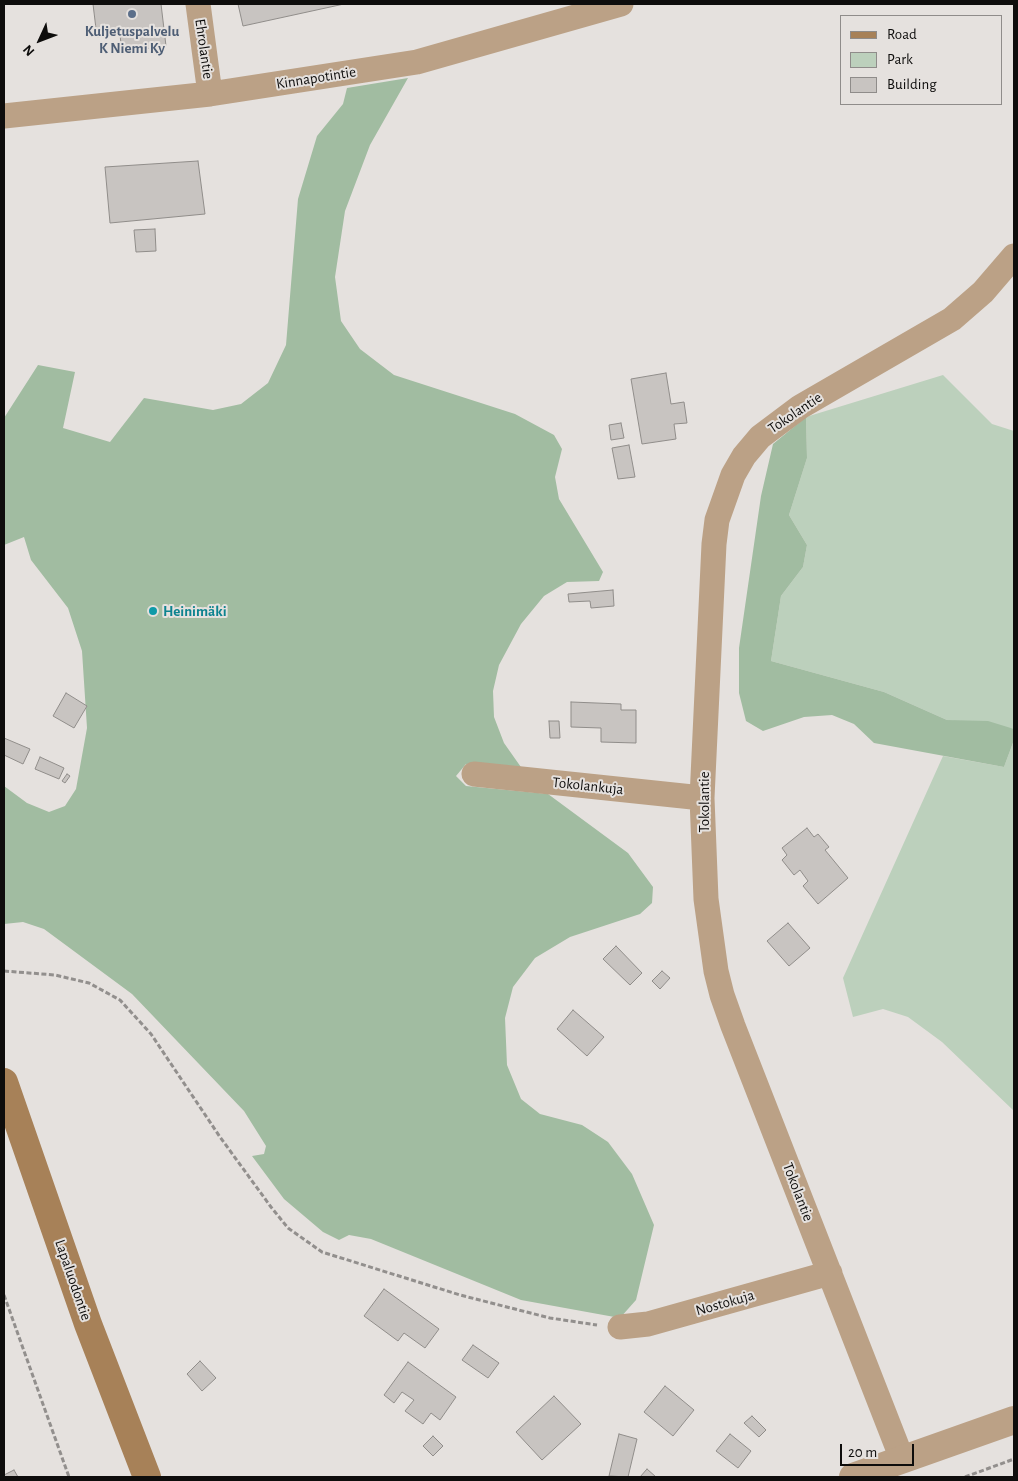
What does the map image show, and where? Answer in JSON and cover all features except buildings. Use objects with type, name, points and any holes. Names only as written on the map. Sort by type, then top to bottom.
[{"type":"main road","name":"Lapaluodontie","points":[[4,1082],[88,1324],[147,1477]]},
{"type":"street","name":"Ehrolantie","points":[[198,4],[210,94]]},
{"type":"street","name":"Kinnapotintie","points":[[4,116],[210,94],[417,62],[621,4]]},
{"type":"street","name":"Tokolantie","points":[[902,1459],[722,995],[712,945],[706,899],[702,798],[714,544],[717,520],[733,475],[744,456],[760,437],[800,407],[952,319],[983,292],[1014,256]]},
{"type":"street","name":"Tokolankuja","points":[[474,774],[702,798]]},
{"type":"street","name":"Nostokuja","points":[[620,1327],[648,1324],[830,1273]]},
{"type":"street","points":[[853,1477],[1014,1420]]},
{"type":"path","points":[[4,971],[55,975],[89,982],[120,1000],[151,1034],[220,1137],[271,1207],[288,1228],[322,1252],[460,1295],[550,1318],[590,1325],[620,1327]]},
{"type":"path","points":[[4,1295],[69,1477]]},
{"type":"path","points":[[965,1477],[1014,1459]]},
{"type":"green space","points":[[408,78],[370,145],[345,211],[335,277],[341,321],[360,349],[394,375],[515,414],[554,435],[562,449],[555,477],[559,499],[603,572],[599,581],[567,582],[544,596],[521,624],[499,665],[493,691],[494,717],[504,743],[523,770],[466,764],[456,776],[466,786],[548,794],[628,853],[653,887],[652,903],[640,914],[570,937],[535,958],[513,987],[505,1018],[507,1065],[521,1099],[540,1114],[582,1125],[608,1142],[632,1174],[654,1225],[636,1300],[620,1318],[521,1300],[371,1239],[349,1235],[339,1240],[323,1232],[284,1199],[252,1156],[264,1154],[266,1146],[244,1111],[132,994],[44,929],[23,922],[4,924],[4,786],[27,803],[49,812],[65,806],[76,789],[87,728],[82,651],[68,608],[31,560],[24,537],[4,545],[4,418],[38,365],[75,372],[63,428],[110,442],[144,398],[213,410],[241,404],[268,383],[286,345],[298,199],[317,136],[343,104],[347,88]]},
{"type":"green space","points":[[943,375],[992,424],[1014,431],[1014,729],[947,720],[884,692],[771,661],[781,596],[803,567],[807,545],[789,515],[807,458],[806,417]]},
{"type":"green space","points":[[806,417],[807,458],[789,515],[807,545],[803,567],[781,596],[771,661],[884,692],[947,720],[988,721],[1014,729],[1014,740],[1004,767],[874,743],[854,724],[832,715],[804,717],[763,731],[746,721],[739,693],[739,648],[761,496],[773,444]]},
{"type":"green space","points":[[1014,740],[1014,1111],[942,1042],[908,1017],[883,1009],[853,1017],[843,978],[943,756],[1004,767]]},
{"type":"place","name":"Kuljetuspalvelu K Niemi Ky","points":[[132,14]]},
{"type":"place","name":"Heinimäki","points":[[153,611]]}]
